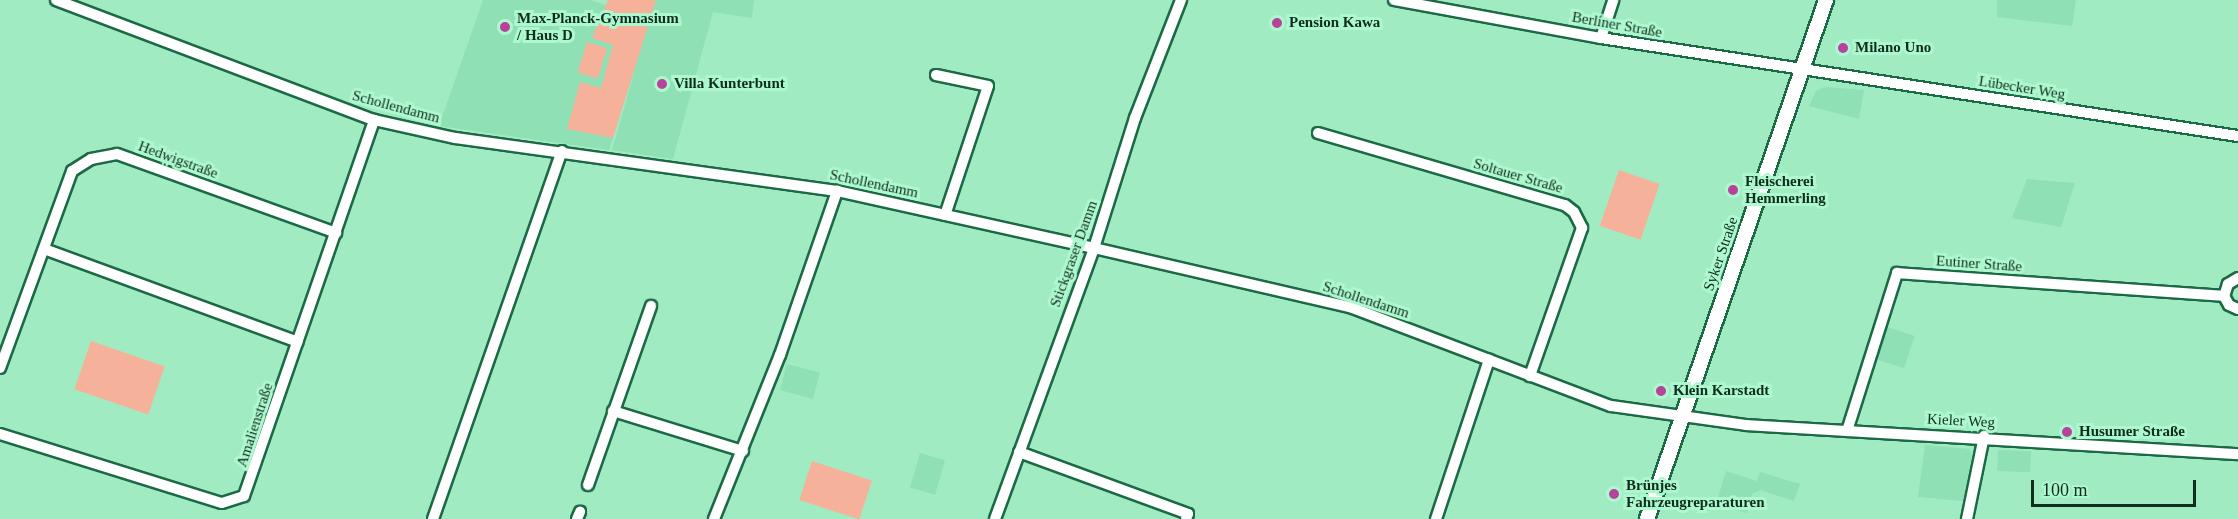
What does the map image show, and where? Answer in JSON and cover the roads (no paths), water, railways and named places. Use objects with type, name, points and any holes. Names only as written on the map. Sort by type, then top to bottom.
[{"type":"main road","name":"Syker Straße","points":[[1647,519],[1826,0]]},
{"type":"street","name":"Schollendamm","points":[[56,0],[374,120],[455,138],[562,151],[837,191],[1094,248],[1350,307],[1611,406],[1683,418]]},
{"type":"street","name":"Stickgraser Damm","points":[[995,519],[1094,248],[1135,118],[1181,0]]},
{"type":"street","name":"Berliner Straße","points":[[1394,0],[1600,38],[1801,70]]},
{"type":"street","points":[[1600,38],[1613,0]]},
{"type":"street","name":"Lübecker Weg","points":[[1801,70],[2238,136]]},
{"type":"street","points":[[936,75],[987,86],[945,215]]},
{"type":"street","name":"Amalienstraße","points":[[0,434],[222,503],[237,500],[250,488],[374,120]]},
{"type":"street","name":"Soltauer Straße","points":[[1318,133],[1565,205],[1574,212],[1582,228],[1530,376]]},
{"type":"street","points":[[433,519],[562,151]]},
{"type":"street","name":"Hedwigstraße","points":[[0,368],[72,171],[91,159],[117,154],[336,233]]},
{"type":"street","points":[[714,519],[743,451],[837,191]]},
{"type":"street","points":[[44,249],[298,342]]},
{"type":"street","name":"Eutiner Straße","points":[[1847,431],[1897,273],[2224,296]]},
{"type":"street","points":[[2238,278],[2228,284],[2224,296],[2229,305],[2238,309]]},
{"type":"street","points":[[588,485],[651,306]]},
{"type":"street","points":[[1436,519],[1489,360]]},
{"type":"street","points":[[613,411],[743,451]]},
{"type":"street","name":"Kieler Weg","points":[[1683,418],[1847,431],[1984,436],[2238,454]]},
{"type":"street","points":[[1967,519],[1984,436]]},
{"type":"street","points":[[1019,452],[1188,514],[1186,519]]},
{"type":"place","name":"Pension Kawa","points":[[1277,23]]},
{"type":"place","name":"Max-Planck-Gymnasium / Haus D","points":[[505,27]]},
{"type":"place","name":"Milano Uno","points":[[1843,48]]},
{"type":"place","name":"Villa Kunterbunt","points":[[662,84]]},
{"type":"place","name":"Fleischerei Hemmerling","points":[[1733,190]]},
{"type":"place","name":"Klein Karstadt","points":[[1661,391]]},
{"type":"place","name":"Husumer Straße","points":[[2067,432]]},
{"type":"place","name":"Brünjes Fahrzeugreparaturen","points":[[1614,494]]}]
